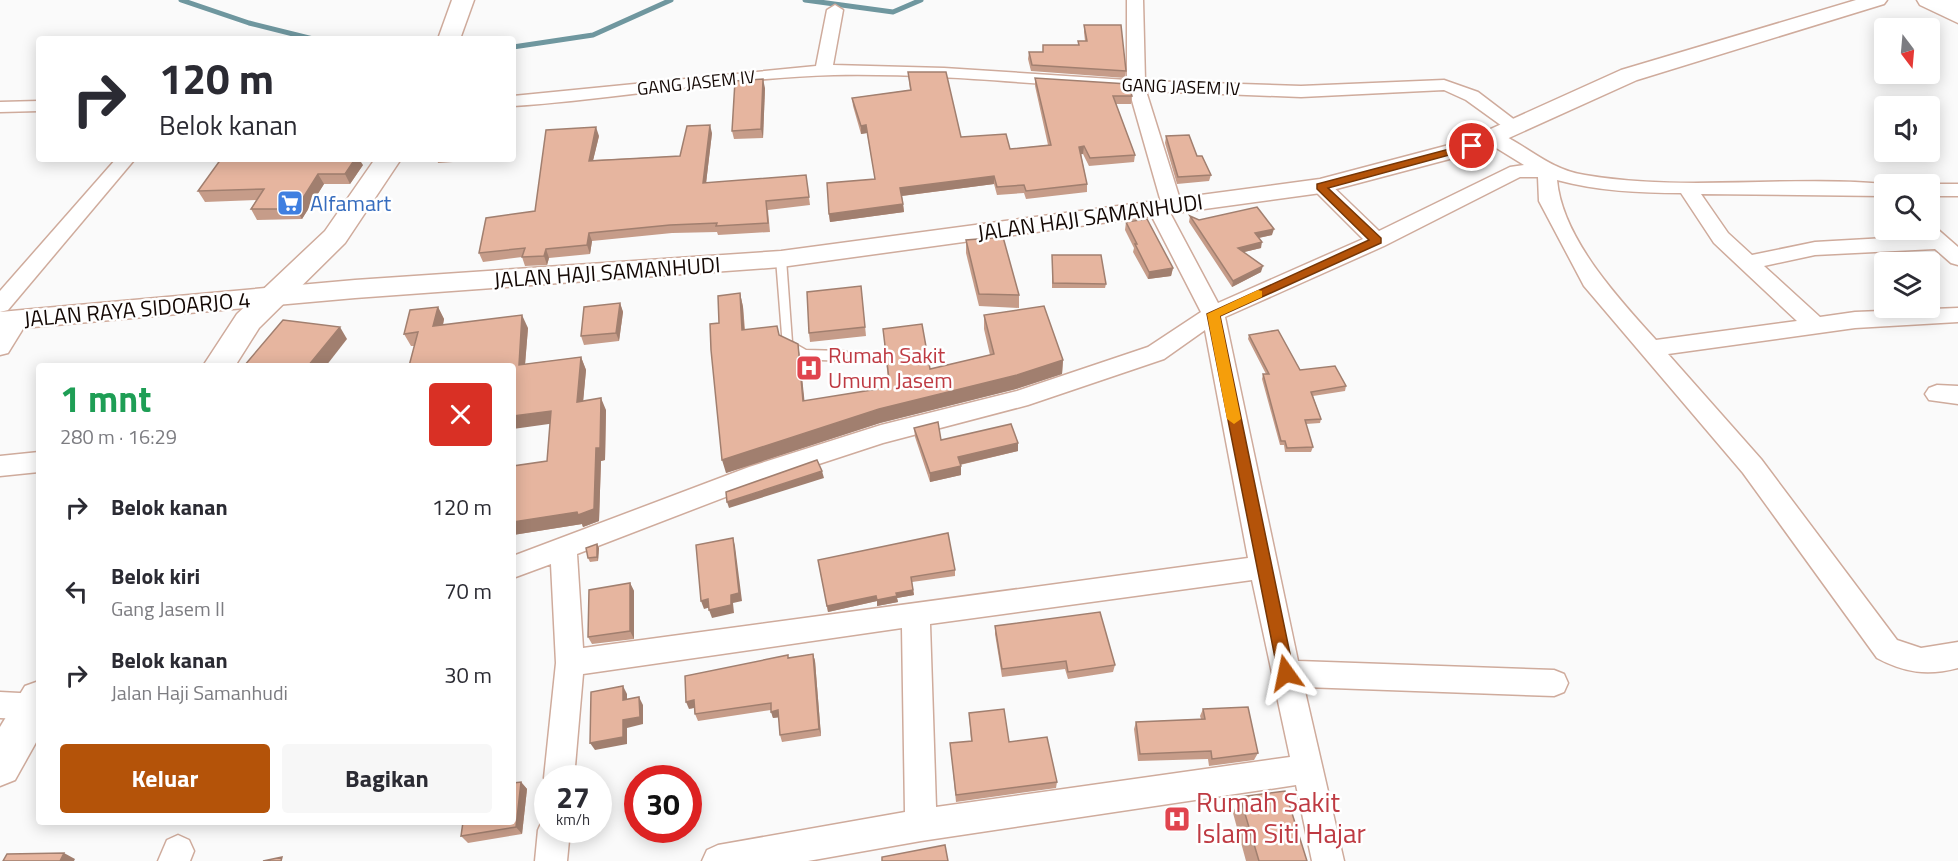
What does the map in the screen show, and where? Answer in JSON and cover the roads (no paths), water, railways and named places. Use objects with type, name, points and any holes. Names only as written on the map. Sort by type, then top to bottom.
[{"type":"main road","points":[[450,36],[463,0]]},
{"type":"main road","points":[[1928,0],[1958,16]]},
{"type":"main road","points":[[1948,0],[1958,6]]},
{"type":"main road","points":[[221,363],[248,321],[335,237],[386,162]]},
{"type":"main road","points":[[0,766],[28,704]]},
{"type":"street","points":[[1135,0],[1136,86],[1165,206],[1213,314],[1263,567],[1328,861]]},
{"type":"street","name":"JALAN HAJI SAMANHUDI","points":[[274,297],[781,259],[1321,186],[1472,146],[1629,75],[1877,0]]},
{"type":"street","points":[[823,72],[835,10]]},
{"type":"street","name":"GANG JASEM IV","points":[[516,100],[561,98],[661,86],[823,72],[871,70],[1136,86],[1337,91],[1444,85],[1455,87],[1468,94],[1515,128]]},
{"type":"street","points":[[0,107],[36,106]]},
{"type":"street","points":[[1491,137],[1547,171]]},
{"type":"street","points":[[0,347],[6,315],[124,162]]},
{"type":"street","points":[[516,566],[758,474],[881,434],[968,413],[1069,384],[1156,353],[1213,314],[1377,241],[1517,171],[1547,171],[1583,181],[1688,189],[1874,191]]},
{"type":"street","points":[[1547,171],[1549,201],[1591,281],[1752,466],[1887,649],[1903,659],[1921,663],[1958,655]]},
{"type":"street","points":[[1321,186],[1377,241]]},
{"type":"street","points":[[1688,189],[1721,238],[1816,326]]},
{"type":"street","points":[[1940,190],[1958,190]]},
{"type":"street","points":[[1749,264],[1764,257],[1788,251],[1894,240]]},
{"type":"street","points":[[1937,240],[1958,258]]},
{"type":"street","name":"JALAN RAYA SIDOARJO 4","points":[[6,315],[274,297]]},
{"type":"street","points":[[1651,349],[1855,320],[1958,315]]},
{"type":"street","points":[[0,466],[36,462]]},
{"type":"street","points":[[560,765],[570,663],[563,547]]},
{"type":"street","points":[[570,663],[1263,567]]},
{"type":"street","points":[[916,615],[921,825]]},
{"type":"street","points":[[1286,673],[1554,683]]},
{"type":"street","points":[[718,861],[921,825],[1306,769]]},
{"type":"street","points":[[551,861],[553,843]]},
{"type":"lane","points":[[781,259],[787,344],[793,350],[805,353],[843,355]]},
{"type":"waterway","points":[[181,0],[249,23],[301,36]]},
{"type":"waterway","points":[[516,47],[593,35],[671,0]]},
{"type":"waterway","points":[[805,0],[893,12],[921,0]]},
{"type":"place","name":"Alfamart","points":[[290,203]]},
{"type":"place","name":"Rumah Sakit Umum Jasem","points":[[809,368]]},
{"type":"place","name":"Rumah Sakit Islam Siti Hajar","points":[[1177,819]]}]
